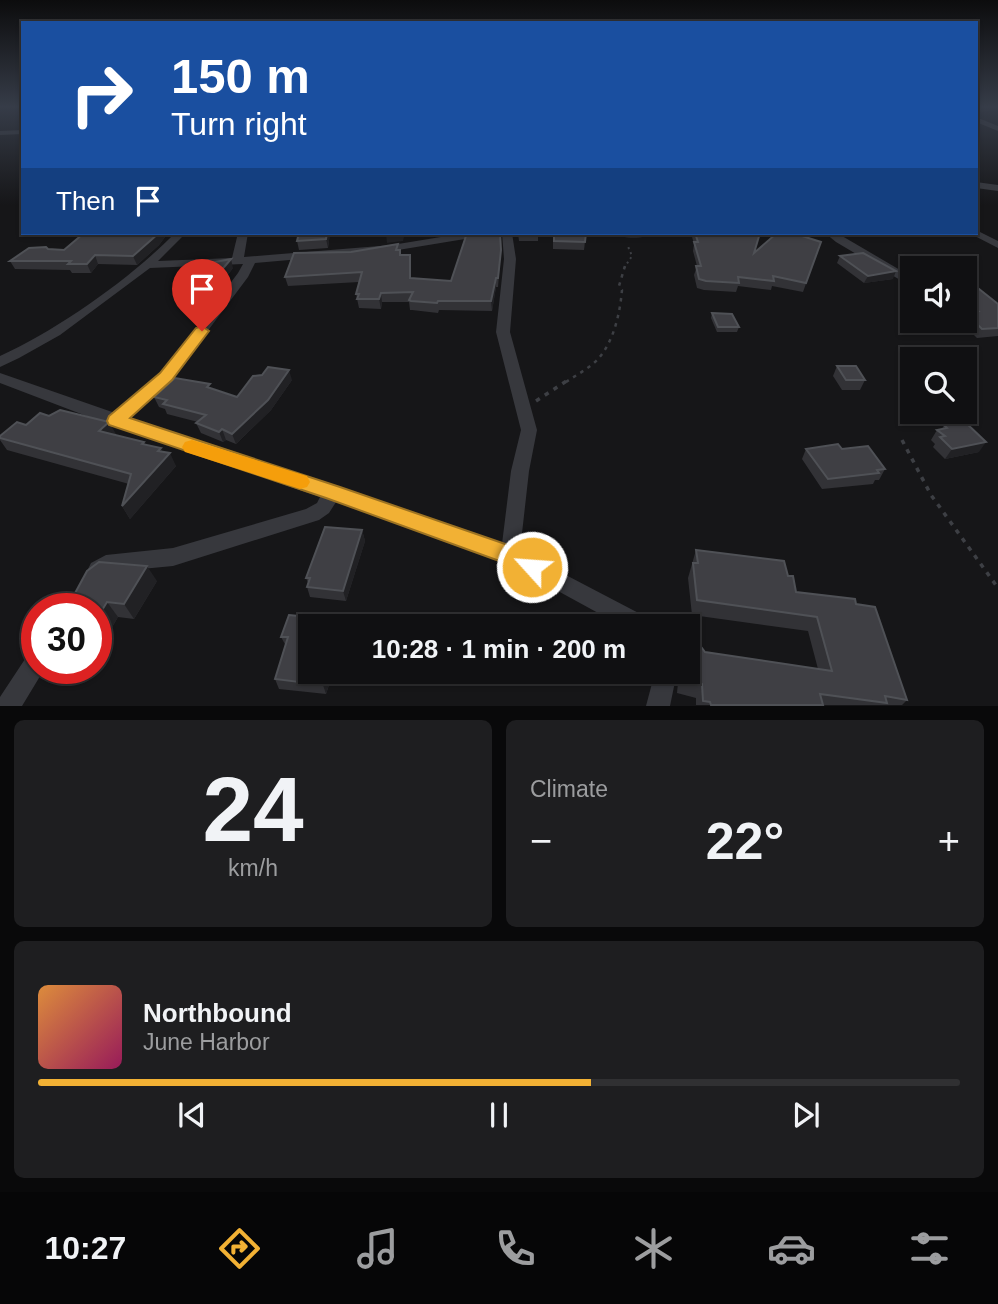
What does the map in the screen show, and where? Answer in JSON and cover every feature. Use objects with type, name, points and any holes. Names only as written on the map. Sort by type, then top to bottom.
[{"type":"street","points":[[978,185],[998,188]]},
{"type":"street","points":[[0,362],[34,347],[149,265],[179,235]]},
{"type":"street","points":[[116,421],[166,377],[244,274],[243,235]]},
{"type":"street","points":[[149,265],[244,261],[392,248],[470,235]]},
{"type":"street","points":[[507,235],[510,259],[503,332],[529,430],[520,471],[510,555]]},
{"type":"street","points":[[833,235],[900,274]]},
{"type":"street","points":[[978,235],[998,246]]},
{"type":"street","points":[[0,378],[116,421],[333,492],[510,555],[620,614]]},
{"type":"street","points":[[84,589],[96,570],[106,564],[173,557],[312,515],[323,508],[333,492]]},
{"type":"street","points":[[8,705],[22,684]]},
{"type":"street","points":[[658,705],[663,684]]},
{"type":"path","points":[[523,405],[536,401],[597,361],[609,344],[621,305],[622,272],[632,256],[621,235]]},
{"type":"path","points":[[902,440],[931,495],[998,588]]},
{"type":"building","points":[[82,235],[157,235],[133,256],[95,255],[87,264],[68,264],[71,261],[10,261],[29,248],[64,250]]},
{"type":"building","points":[[298,235],[327,235],[326,239],[297,241]]},
{"type":"building","points":[[466,235],[500,235],[498,278],[491,301],[411,301],[409,300],[413,292],[381,293],[379,299],[357,299],[362,272],[285,277],[294,253],[351,252],[398,244],[396,250],[400,250],[400,255],[410,255],[410,278],[451,281]]},
{"type":"building","points":[[554,235],[586,235],[585,242],[554,241]]},
{"type":"building","points":[[696,235],[759,235],[754,253],[775,235],[799,235],[821,242],[806,283],[773,276],[774,281],[738,277],[739,283],[699,279],[696,266],[701,266],[694,242],[698,242]]},
{"type":"building","points":[[863,253],[896,271],[868,276],[840,256]]},
{"type":"building","points":[[231,259],[214,279],[209,279],[207,283],[190,282],[205,264]]},
{"type":"building","points":[[977,287],[998,304],[998,328],[982,329],[977,324]]},
{"type":"building","points":[[712,313],[732,314],[739,327],[718,327]]},
{"type":"building","points":[[837,366],[856,366],[865,380],[846,380]]},
{"type":"building","points":[[268,367],[289,370],[268,400],[232,434],[196,423],[206,415],[163,404],[167,400],[154,397],[175,378],[210,384],[207,387],[237,397],[253,376],[262,375]]},
{"type":"building","points":[[60,410],[109,422],[99,431],[144,442],[142,444],[161,448],[158,451],[170,453],[122,506],[131,474],[0,438],[17,422],[26,425],[40,413],[49,416]]},
{"type":"building","points":[[967,424],[986,442],[952,449],[940,437],[945,436],[937,430],[947,428],[944,425]]},
{"type":"building","points":[[838,444],[842,449],[868,446],[885,469],[877,470],[879,473],[828,479],[806,449]]},
{"type":"building","points":[[325,527],[362,530],[343,591],[307,587],[310,578],[306,578]]},
{"type":"building","points":[[696,550],[784,561],[788,576],[793,576],[796,592],[855,599],[856,604],[875,607],[907,700],[885,696],[887,703],[820,694],[823,705],[711,705],[710,702],[703,701],[700,645],[705,652],[832,671],[817,617],[697,600],[693,563],[698,563]]},
{"type":"building","points":[[99,562],[147,566],[124,604],[112,603],[112,593],[75,593],[87,571]]},
{"type":"building","points":[[289,615],[298,616],[298,682],[275,679],[288,637],[281,637]]},
{"type":"slow traffic","points":[[192,447],[300,482]]},
{"type":"route","points":[[202,331],[166,377],[116,421],[333,492],[510,555],[532,567]]}]
